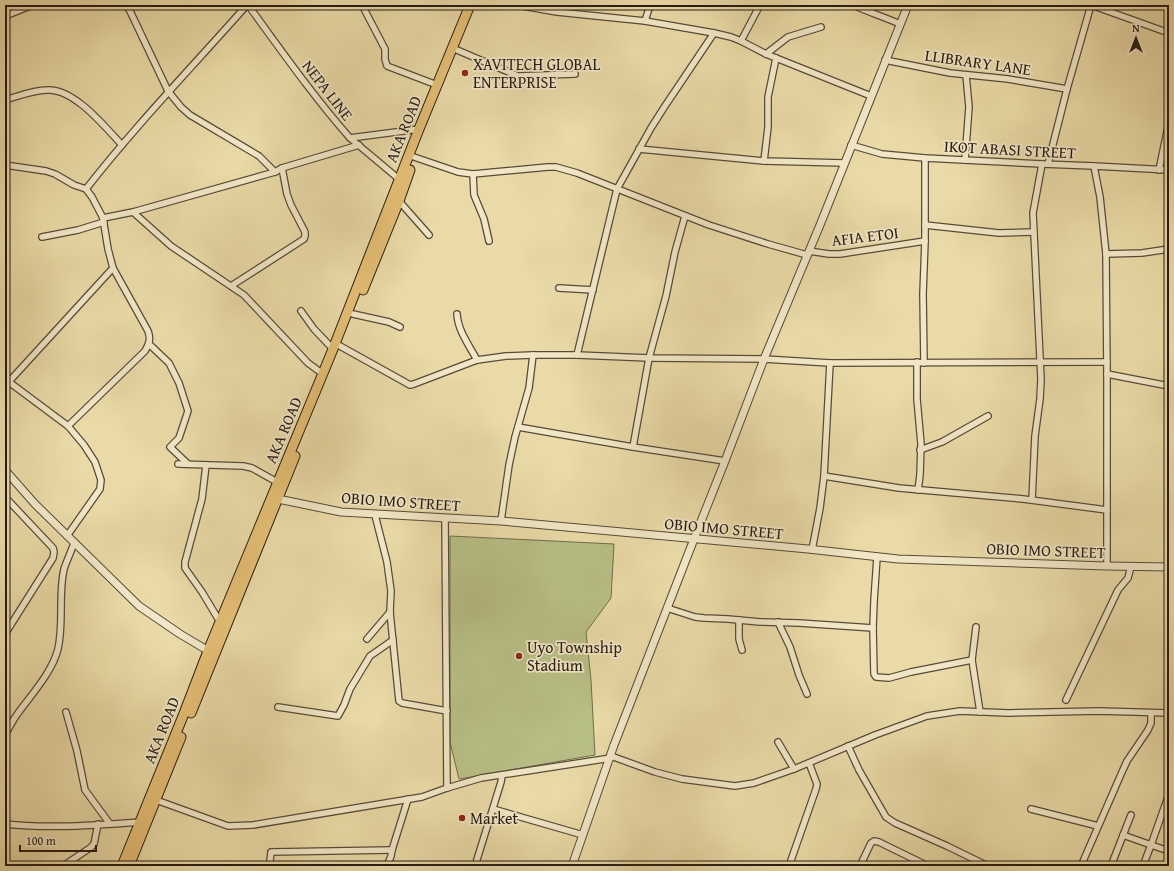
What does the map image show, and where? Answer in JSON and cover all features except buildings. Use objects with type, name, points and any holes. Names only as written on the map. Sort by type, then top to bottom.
[{"type":"main road","name":"AKA ROAD","points":[[122,866],[183,716],[278,499],[419,129],[470,5]]},
{"type":"main road","name":"AKA ROAD","points":[[129,866],[156,800],[212,652],[220,622],[322,374],[353,314],[399,201],[414,157],[476,5]]},
{"type":"street","points":[[5,16],[33,5]]},
{"type":"street","points":[[126,5],[168,91],[181,107],[190,115],[259,156],[274,172]]},
{"type":"street","points":[[86,189],[108,160],[168,91],[248,5]]},
{"type":"street","name":"NEPA LINE","points":[[248,5],[322,106],[350,138],[400,180]]},
{"type":"street","points":[[362,5],[384,49],[387,66],[437,85]]},
{"type":"street","points":[[517,5],[557,12],[645,21],[714,33],[741,41],[766,54],[870,96]]},
{"type":"street","points":[[645,21],[650,5]]},
{"type":"street","points":[[741,41],[760,5]]},
{"type":"street","points":[[853,5],[900,24]]},
{"type":"street","points":[[572,866],[611,756],[764,359],[908,5]]},
{"type":"street","points":[[1032,500],[1035,436],[1041,379],[1034,206],[1091,5],[1169,33]]},
{"type":"street","points":[[766,54],[788,37],[821,27]]},
{"type":"street","points":[[577,355],[617,189],[665,106],[714,33]]},
{"type":"street","points":[[457,50],[518,76],[575,74]]},
{"type":"street","points":[[764,161],[768,127],[768,97],[776,58]]},
{"type":"street","name":"LLIBRARY LANE","points":[[885,60],[950,73],[1008,79],[1067,89]]},
{"type":"street","points":[[965,160],[969,108],[966,75]]},
{"type":"street","points":[[5,100],[30,92],[48,89],[62,92],[84,106],[122,145]]},
{"type":"street","points":[[1159,170],[1169,122]]},
{"type":"street","points":[[350,138],[419,129]]},
{"type":"street","points":[[42,237],[78,230],[103,220],[274,172],[282,168],[359,145]]},
{"type":"street","name":"IKOT ABASI STREET","points":[[851,145],[882,154],[925,158],[1169,170]]},
{"type":"street","points":[[639,149],[764,161],[844,163]]},
{"type":"street","name":"AFIA ETOI","points":[[414,157],[458,172],[473,174],[556,167],[577,173],[709,225],[768,244],[808,253],[840,254],[925,241]]},
{"type":"street","points":[[924,362],[923,294],[925,241],[925,158]]},
{"type":"street","points":[[5,165],[46,171],[55,174],[74,185],[86,189],[92,197],[103,220],[113,268],[150,336],[149,344],[145,351],[68,426]]},
{"type":"street","points":[[1094,166],[1100,197],[1106,254],[1107,566]]},
{"type":"street","points":[[231,286],[304,239],[305,232],[287,194],[282,168]]},
{"type":"street","points":[[473,174],[474,195],[484,219],[489,241]]},
{"type":"street","points":[[399,201],[429,235]]},
{"type":"street","points":[[133,212],[171,246],[244,295],[308,363],[322,374]]},
{"type":"street","points":[[633,447],[649,358],[666,296],[675,252],[685,216]]},
{"type":"street","points":[[925,225],[999,233],[1034,232]]},
{"type":"street","points":[[1106,254],[1142,253],[1169,249]]},
{"type":"street","points":[[67,536],[100,489],[101,480],[95,462],[84,445],[68,426],[7,384],[113,268]]},
{"type":"street","points":[[560,288],[592,290]]},
{"type":"street","points":[[301,311],[314,329],[336,348],[410,385],[477,360],[506,356],[533,355],[764,359],[830,363],[1107,362]]},
{"type":"street","points":[[353,314],[389,322],[400,327]]},
{"type":"street","points":[[457,314],[457,322],[477,360]]},
{"type":"street","points":[[149,344],[169,363],[179,383],[188,411],[179,438],[170,447],[188,464]]},
{"type":"street","points":[[501,521],[509,465],[529,388],[533,355]]},
{"type":"street","points":[[917,362],[917,399],[920,430],[920,475],[918,490]]},
{"type":"street","points":[[812,550],[824,476],[830,363]]},
{"type":"street","points":[[1107,374],[1169,386]]},
{"type":"street","points":[[920,450],[942,442],[988,416]]},
{"type":"street","points":[[518,427],[725,461]]},
{"type":"street","points":[[178,464],[243,466],[252,468],[277,482]]},
{"type":"street","points":[[206,465],[202,499],[185,562],[185,568],[202,592],[220,622]]},
{"type":"street","points":[[5,470],[34,504],[139,606],[180,634],[212,652]]},
{"type":"street","points":[[824,476],[892,487],[1032,500],[1107,510]]},
{"type":"street","points":[[5,497],[53,548],[54,552],[53,558],[5,634]]},
{"type":"street","name":"OBIO IMO STREET","points":[[278,499],[341,512],[501,521],[898,559],[1169,567]]},
{"type":"street","points":[[376,515],[387,562],[391,591],[390,612],[399,701],[402,703],[447,710]]},
{"type":"street","points":[[445,519],[447,788]]},
{"type":"street","points":[[5,735],[15,718],[40,685],[58,650],[64,569],[74,543]]},
{"type":"street","points":[[877,557],[873,628],[874,674],[876,677],[889,678],[918,670],[972,660]]},
{"type":"street","points":[[1066,700],[1118,590],[1129,575],[1131,566]]},
{"type":"street","points":[[668,608],[696,617],[873,628]]},
{"type":"street","points":[[367,640],[390,612]]},
{"type":"street","points":[[739,620],[739,639],[742,650]]},
{"type":"street","points":[[778,622],[790,647],[807,694]]},
{"type":"street","points":[[976,627],[972,660],[980,712]]},
{"type":"street","points":[[278,707],[338,716],[350,689],[370,656],[393,640]]},
{"type":"street","points":[[611,756],[655,772],[682,779],[734,786],[754,783],[794,769],[875,735],[927,716],[960,711],[1008,713],[1091,711],[1169,713]]},
{"type":"street","points":[[66,712],[77,751],[85,790],[110,824]]},
{"type":"street","points":[[1081,866],[1127,761],[1148,730],[1151,723],[1151,713]]},
{"type":"street","points":[[778,742],[794,769]]},
{"type":"street","points":[[848,746],[859,770],[886,817],[894,823],[988,866]]},
{"type":"street","points":[[156,800],[228,826],[253,826],[422,797],[482,778],[611,758],[611,756]]},
{"type":"street","points":[[789,866],[817,784],[809,763]]},
{"type":"street","points":[[475,866],[502,775]]},
{"type":"street","points":[[1143,866],[1169,794]]},
{"type":"street","points":[[387,866],[408,799]]},
{"type":"street","points":[[493,809],[583,835]]},
{"type":"street","points":[[1031,809],[1098,826]]},
{"type":"street","points":[[1111,866],[1131,815]]},
{"type":"street","points":[[5,824],[32,826],[77,826],[140,822]]},
{"type":"street","points":[[63,866],[94,844],[98,824]]},
{"type":"street","points":[[1123,835],[1169,851]]},
{"type":"street","points":[[860,866],[871,843],[874,841],[928,866]]},
{"type":"street","points":[[271,866],[271,852],[392,850]]},
{"type":"green space","name":"Uyo Township Stadium","points":[[450,536],[614,544],[611,598],[586,632],[591,680],[595,755],[459,779],[450,742]]},
{"type":"place","name":"XAVITECH GLOBAL ENTERPRISE","points":[[465,73]]},
{"type":"place","name":"Uyo Township Stadium","points":[[519,656]]},
{"type":"place","name":"Market","points":[[462,818]]}]
